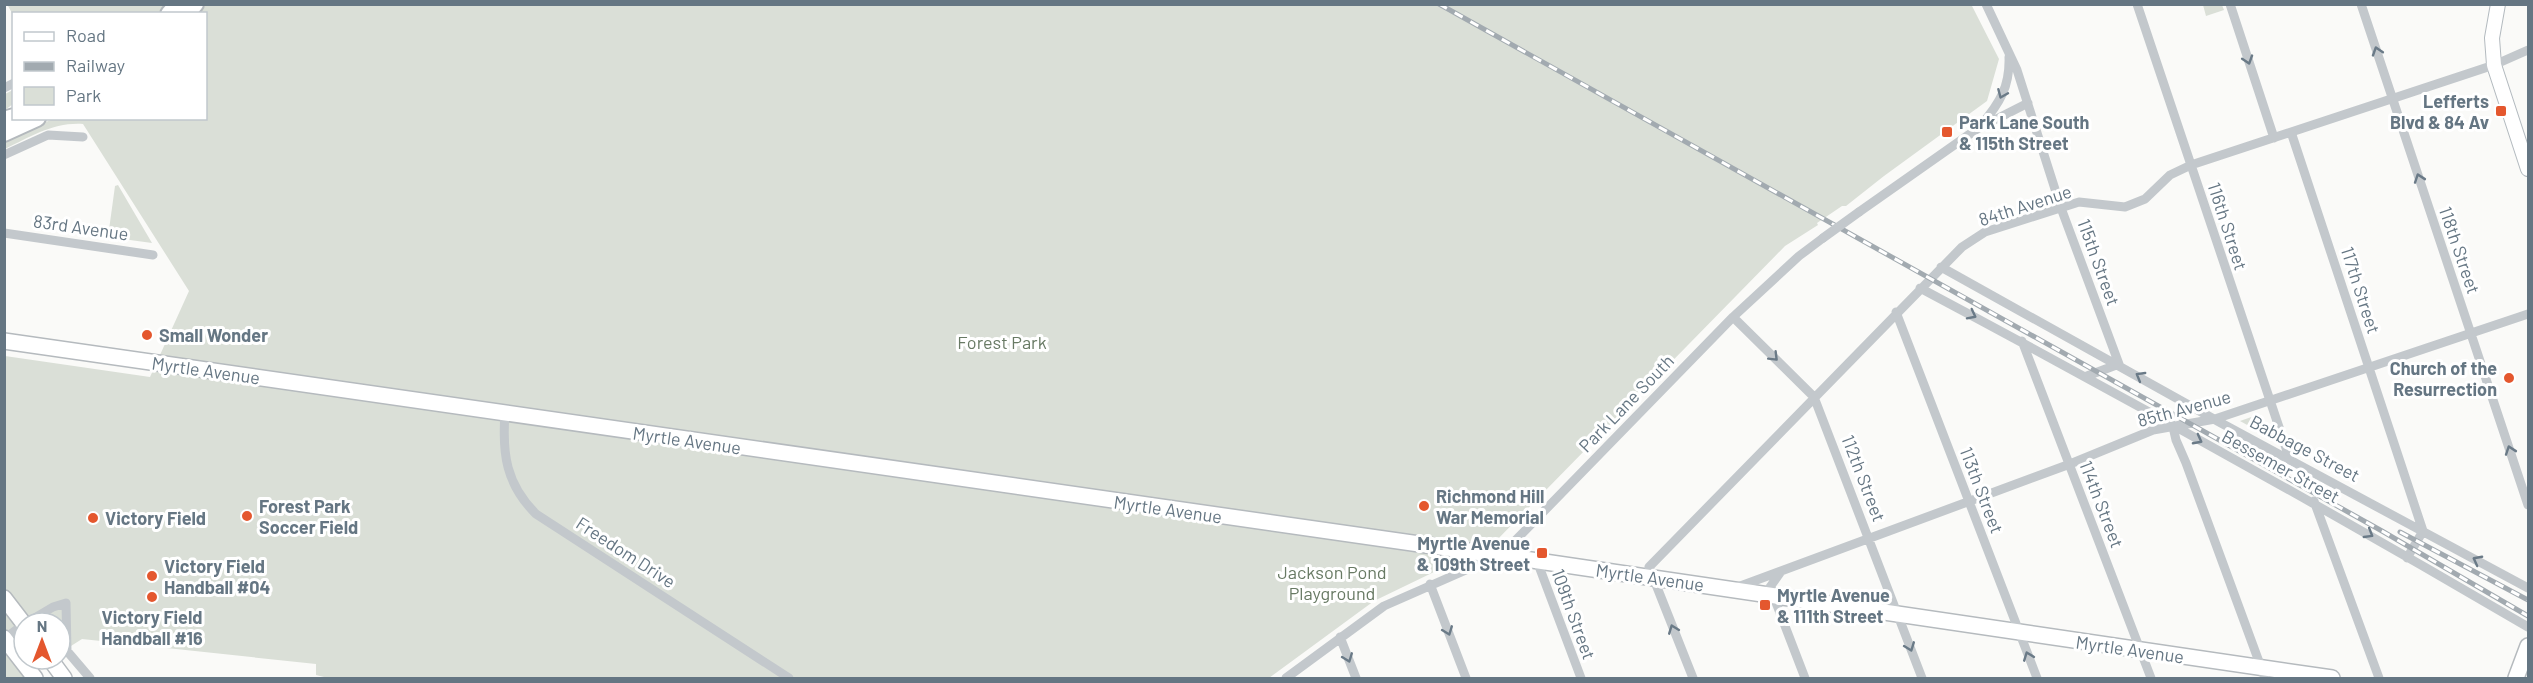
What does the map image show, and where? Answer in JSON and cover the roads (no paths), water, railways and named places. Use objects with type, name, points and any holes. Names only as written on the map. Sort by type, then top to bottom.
[{"type":"highway","points":[[4,133],[33,120]]},
{"type":"main road","name":"Myrtle Avenue","points":[[4,341],[1773,595],[2140,650],[2263,673],[2332,678]]},
{"type":"main road","points":[[4,598],[14,611]]},
{"type":"main road","points":[[5,638],[35,678]]},
{"type":"main road","points":[[2516,678],[2529,646]]},
{"type":"street","name":"Park Lane South","points":[[1286,678],[1384,606],[1430,584],[1467,570],[1510,545],[1733,317],[1799,256],[1977,129],[2028,103],[2018,70],[1986,4]]},
{"type":"street","name":"116th Street","points":[[2136,4],[2268,401],[2289,457]]},
{"type":"street","points":[[2230,4],[2274,138]]},
{"type":"street","name":"118th Street","points":[[2361,4],[2529,505]]},
{"type":"street","points":[[2498,4],[2492,38],[2494,65],[2529,169]]},
{"type":"street","name":"84th Avenue","points":[[1654,579],[1649,567],[1941,267],[1962,247],[1985,232],[2079,202],[2125,207],[2145,199],[2170,176],[2191,165],[2494,65],[2529,50]]},
{"type":"street","name":"Park Lane South","points":[[1977,129],[2002,98],[2009,78],[2008,51]]},
{"type":"street","name":"115th Street","points":[[2028,103],[2061,207],[2119,364]]},
{"type":"street","name":"117th Street","points":[[2291,132],[2423,531]]},
{"type":"street","points":[[4,155],[48,135],[83,137]]},
{"type":"street","name":"83rd Avenue","points":[[4,232],[153,255]]},
{"type":"street","name":"Babbage Street","points":[[1941,267],[2215,419],[2529,588]]},
{"type":"street","name":"Bessemer Street","points":[[1920,288],[2087,376],[2173,426],[2314,501],[2407,558],[2529,627]]},
{"type":"street","name":"113th Street","points":[[1896,312],[2037,678]]},
{"type":"street","name":"85th Avenue","points":[[1733,590],[1784,569],[2070,464],[2153,430],[2215,419],[2529,314]]},
{"type":"street","name":"112th Street","points":[[1733,317],[1814,397],[1922,678]]},
{"type":"street","name":"114th Street","points":[[2022,341],[2151,678]]},
{"type":"street","points":[[2087,376],[2119,364]]},
{"type":"street","name":"Freedom Drive","points":[[505,413],[503,442],[510,478],[526,504],[536,514],[789,678]]},
{"type":"street","points":[[2173,426],[2176,440],[2263,673]]},
{"type":"street","points":[[2314,501],[2379,678]]},
{"type":"street","points":[[2407,558],[2423,531]]},
{"type":"street","name":"109th Street","points":[[1537,561],[1581,678]]},
{"type":"street","points":[[1784,569],[1773,580],[1770,587],[1805,678]]},
{"type":"street","points":[[1654,579],[1693,678]]},
{"type":"street","points":[[1430,584],[1466,678]]},
{"type":"street","points":[[45,611],[53,606],[66,603],[66,611]]},
{"type":"street","points":[[1340,637],[1356,678]]},
{"type":"street","points":[[72,656],[90,678]]},
{"type":"railway","points":[[1439,4],[2382,531],[2528,616]]},
{"type":"railway","points":[[2400,532],[2528,600]]},
{"type":"place","name":"Lefferts Blvd & 84 Av","points":[[2501,111]]},
{"type":"place","name":"Park Lane South & 115th Street","points":[[1947,132]]},
{"type":"place","name":"Small Wonder","points":[[147,335]]},
{"type":"place","name":"Church of the Resurrection","points":[[2509,378]]},
{"type":"place","name":"Richmond Hill War Memorial","points":[[1424,506]]},
{"type":"place","name":"Forest Park Soccer Field","points":[[247,516]]},
{"type":"place","name":"Victory Field","points":[[93,518]]},
{"type":"place","name":"Myrtle Avenue & 109th Street","points":[[1542,553]]},
{"type":"place","name":"Victory Field Handball #04","points":[[152,576]]},
{"type":"place","name":"Victory Field Handball #16","points":[[152,597]]},
{"type":"place","name":"Myrtle Avenue & 111th Street","points":[[1765,605]]},
{"type":"park label","name":"Forest Park","points":[[1002,342]]},
{"type":"park label","name":"Jackson Pond Playground","points":[[1332,582]]}]
